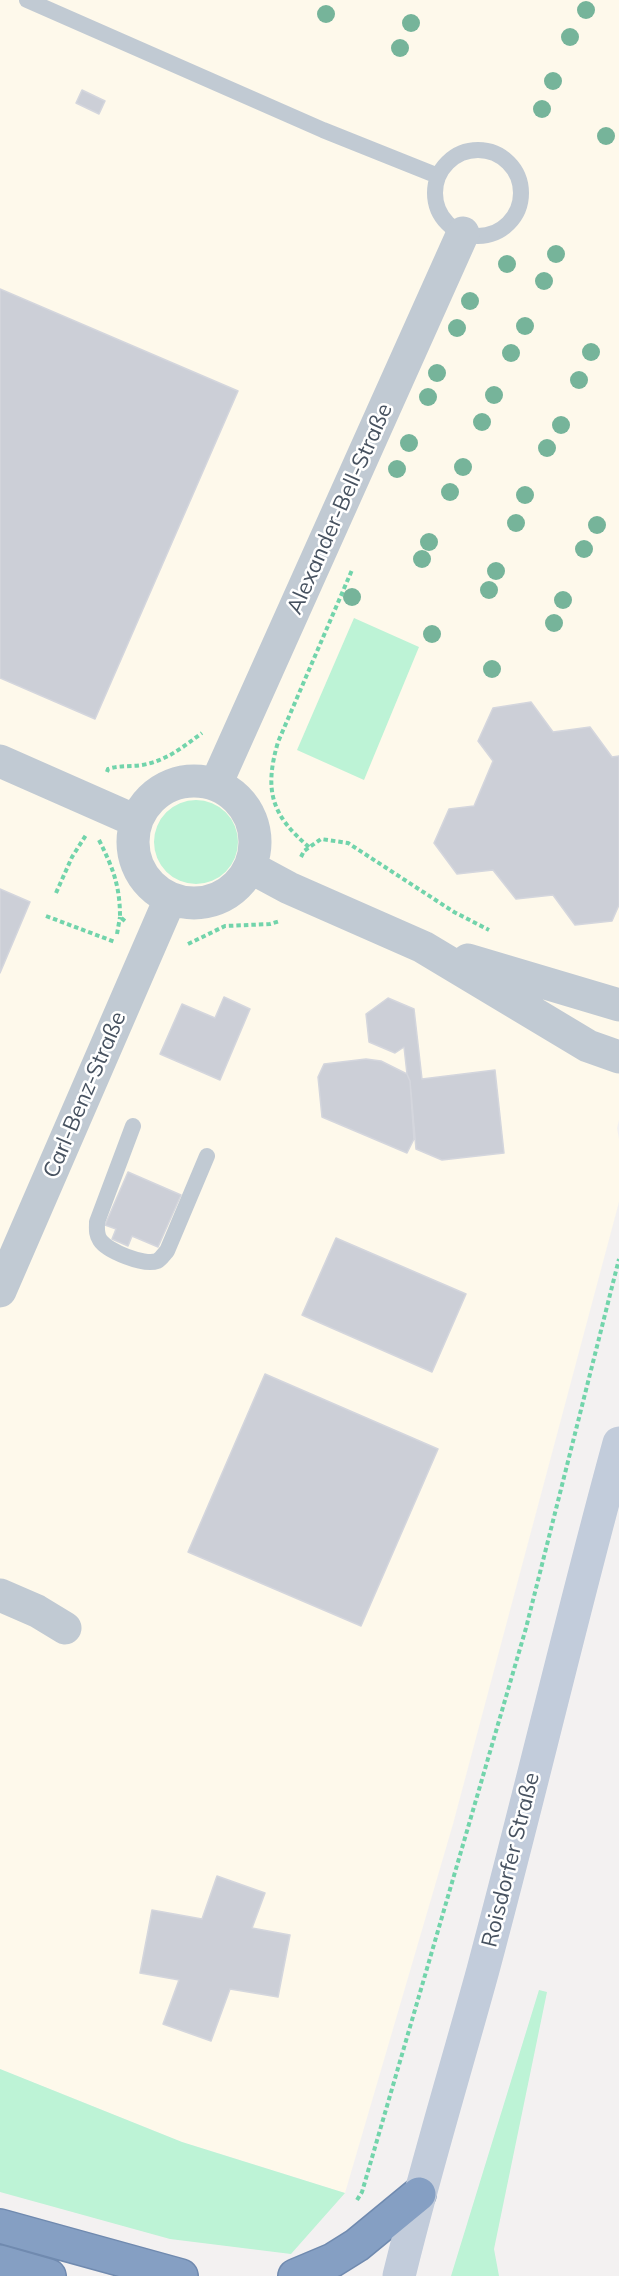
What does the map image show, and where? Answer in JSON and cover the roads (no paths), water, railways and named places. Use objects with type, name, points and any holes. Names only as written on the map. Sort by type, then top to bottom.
[{"type":"highway","points":[[295,2276],[333,2260],[357,2245],[419,2194]]},
{"type":"highway","points":[[0,2226],[181,2276]]},
{"type":"highway","points":[[0,2262],[49,2276]]},
{"type":"main road","name":"Roisdorfer Straße","points":[[399,2276],[419,2194],[483,1970],[581,1582],[619,1443]]},
{"type":"street","name":"Alexander-Bell-Straße","points":[[216,784],[463,233]]},
{"type":"street","points":[[0,761],[91,817],[136,821]]},
{"type":"street","points":[[192,780],[216,784],[237,798],[251,819],[255,843],[250,867],[235,887],[215,900],[191,903],[170,899],[149,884],[137,865],[132,843],[136,821],[149,800],[168,786],[192,780]]},
{"type":"street","points":[[250,867],[289,888],[423,947],[588,1046],[619,1058]]},
{"type":"street","name":"Carl-Benz-Straße","points":[[0,1291],[170,899]]},
{"type":"street","points":[[423,947],[618,1004]]},
{"type":"street","points":[[588,1046],[619,1077]]},
{"type":"street","points":[[0,1595],[37,1611],[65,1628]]},
{"type":"lane","points":[[27,0],[323,130],[438,177]]},
{"type":"lane","points":[[473,150],[491,150],[513,168],[519,181],[521,196],[517,211],[504,227],[495,233],[484,236],[463,233],[451,227],[441,216],[434,190],[438,177],[446,164],[458,154],[473,150]]},
{"type":"lane","points":[[133,1126],[97,1222],[96,1232],[101,1242],[109,1249],[121,1254],[148,1262],[158,1260],[163,1256],[207,1156]]}]
